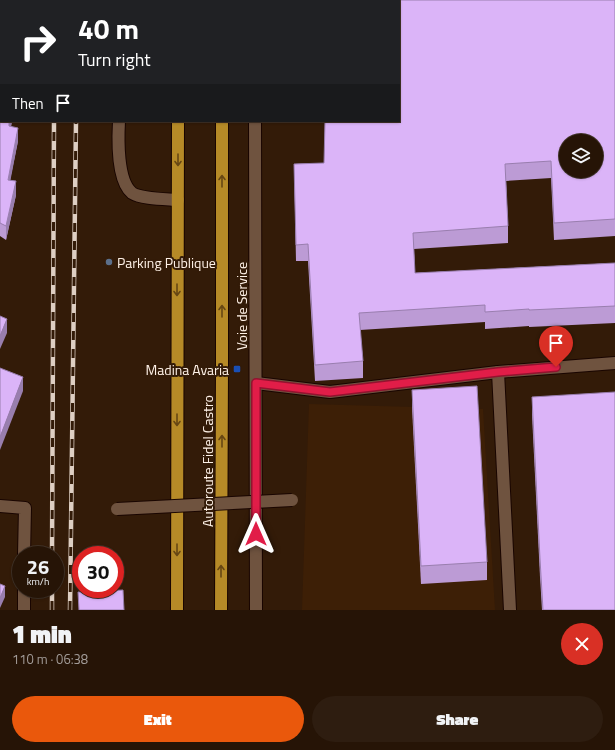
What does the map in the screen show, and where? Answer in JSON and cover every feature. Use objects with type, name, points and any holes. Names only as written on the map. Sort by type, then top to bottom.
[{"type":"highway","points":[[177,610],[178,122]]},
{"type":"highway","name":"Autoroute Fidel Castro","points":[[221,610],[222,122]]},
{"type":"street","points":[[119,122],[118,150],[121,170],[128,188],[133,194],[146,197],[178,200]]},
{"type":"street","name":"Voie de Service","points":[[255,122],[256,610]]},
{"type":"street","points":[[256,383],[330,392],[498,372],[615,363]]},
{"type":"street","points":[[498,372],[510,610]]},
{"type":"street","points":[[117,509],[292,500]]},
{"type":"street","points":[[0,506],[25,508],[24,546]]},
{"type":"street","points":[[24,598],[24,610]]},
{"type":"shaded area","points":[[309,404],[483,409],[495,610],[302,610]]},
{"type":"building","points":[[400,0],[615,0],[615,219],[554,223],[551,161],[505,164],[508,226],[413,233],[415,273],[615,263],[615,306],[485,312],[485,305],[359,313],[363,361],[315,365],[308,244],[296,245],[294,164],[324,163],[325,122],[400,122]]},
{"type":"building","points":[[0,122],[9,122],[9,126],[18,128],[8,180],[16,181],[6,226],[0,223]]},
{"type":"building","points":[[0,316],[7,319],[0,336]]},
{"type":"building","points":[[0,368],[23,377],[0,437]]},
{"type":"building","points":[[477,386],[487,562],[421,566],[412,390]]},
{"type":"building","points":[[615,392],[615,610],[543,610],[532,397]]},
{"type":"building","points":[[0,584],[5,586],[0,598]]},
{"type":"building","points":[[78,598],[123,598],[124,610],[79,610]]},
{"type":"railway","points":[[52,546],[54,122]]},
{"type":"railway","points":[[70,610],[76,122]]},
{"type":"railway","points":[[52,598],[52,610]]},
{"type":"place","name":"Parking Publique","points":[[109,262]]},
{"type":"place","name":"Madina Avaria","points":[[237,369]]},
{"type":"route","points":[[256,534],[256,383],[330,392],[498,372],[556,367]]}]
